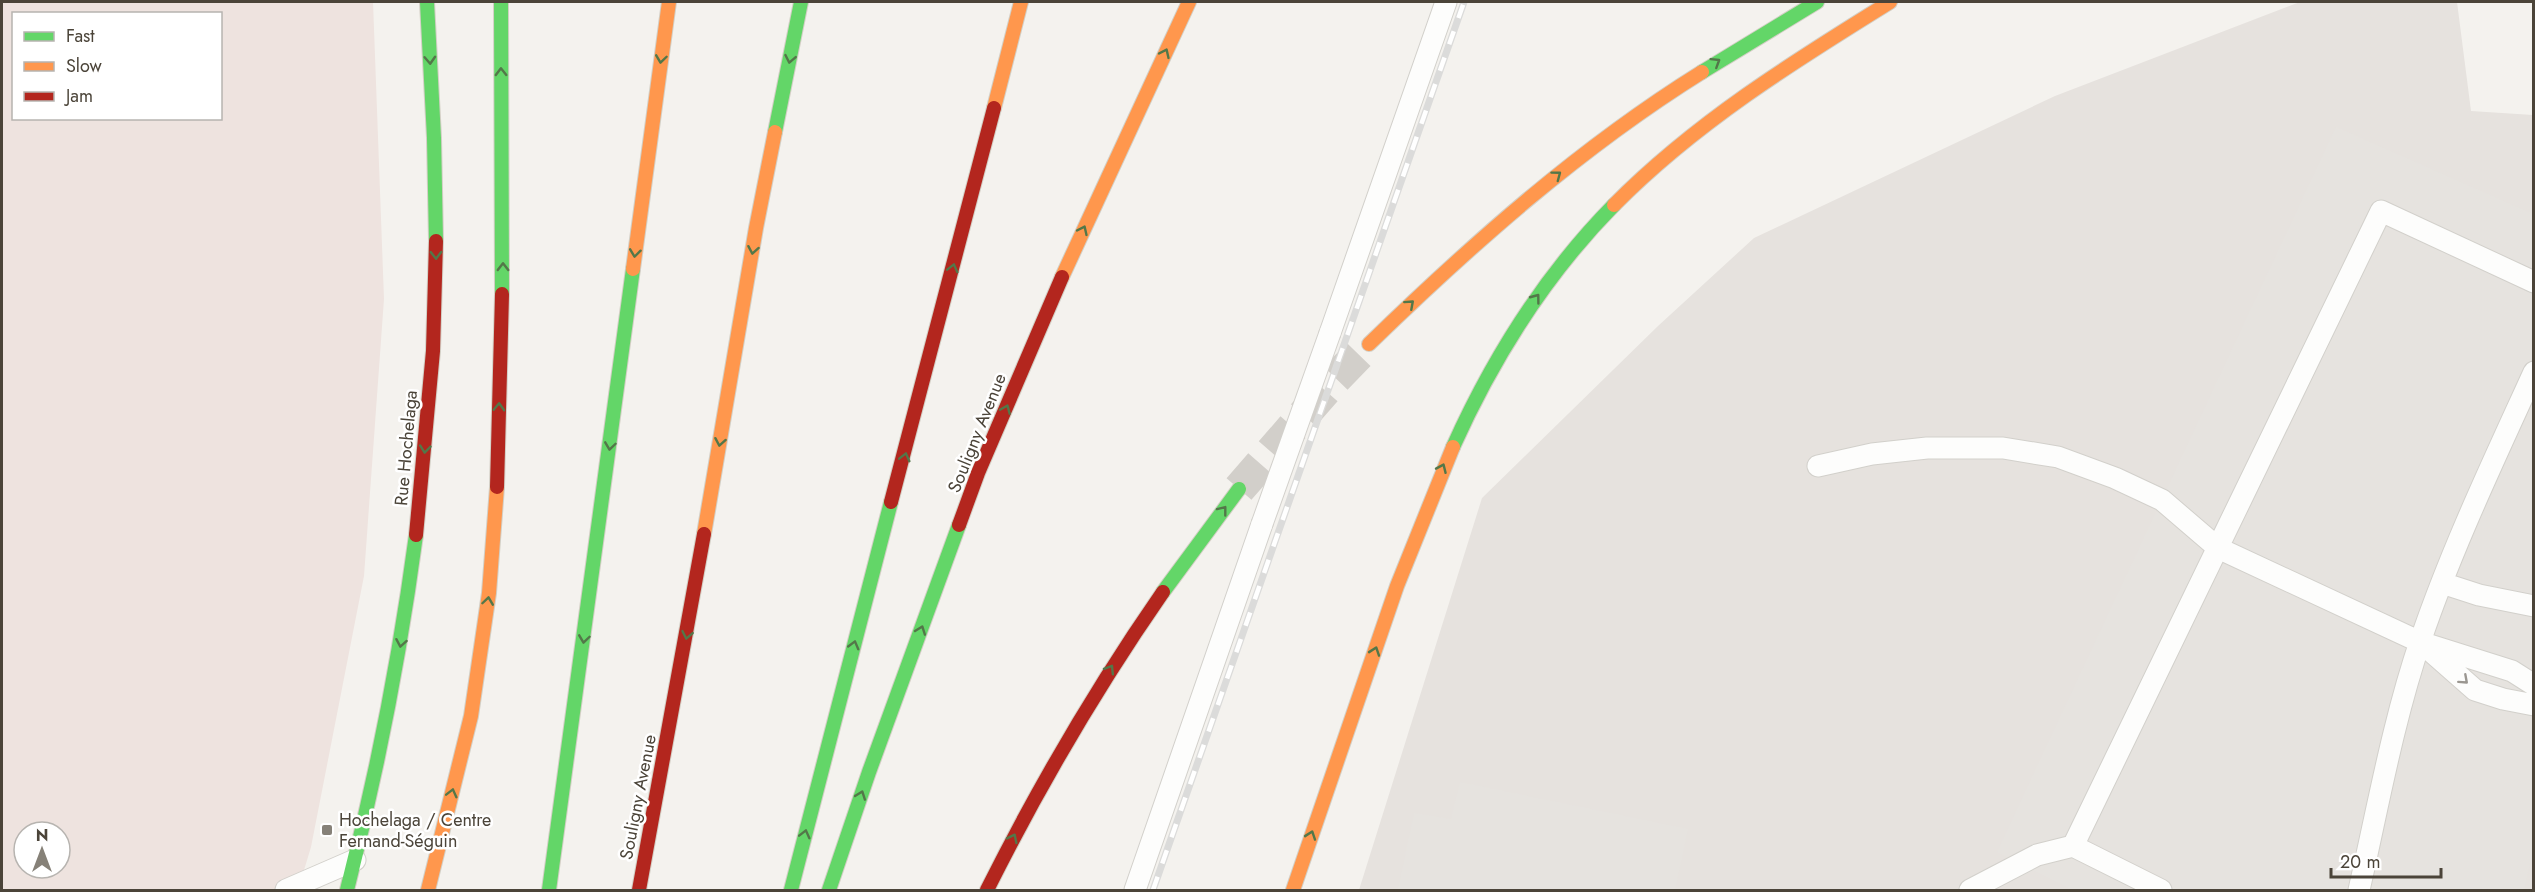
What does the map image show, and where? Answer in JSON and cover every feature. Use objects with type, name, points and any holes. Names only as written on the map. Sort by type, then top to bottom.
[{"type":"main road","name":"Rue Hochelaga","points":[[347,891],[374,785],[402,642],[429,419],[436,270],[435,149],[427,2]]},
{"type":"main road","points":[[428,891],[471,716],[489,593],[496,502],[503,305],[501,2]]},
{"type":"main road","points":[[549,891],[669,2]]},
{"type":"main road","name":"Souligny Avenue","points":[[639,891],[692,605],[756,228],[801,2]]},
{"type":"main road","points":[[791,891],[1021,2]]},
{"type":"main road","name":"Souligny Avenue","points":[[829,891],[978,473],[1073,252],[1189,2]]},
{"type":"main road","points":[[1369,344],[1488,233],[1572,164],[1699,73],[1817,2]]},
{"type":"main road","points":[[1293,891],[1413,539],[1441,469],[1494,361],[1525,313],[1596,223],[1635,184],[1719,114],[1766,79],[1890,2]]},
{"type":"main road","points":[[987,891],[1017,829],[1107,673],[1142,620],[1239,489]]},
{"type":"lane","points":[[1135,891],[1446,2]]},
{"type":"lane","points":[[2073,846],[2381,211],[2534,282]]},
{"type":"lane","points":[[2359,891],[2397,722],[2420,642],[2478,493],[2534,372]]},
{"type":"lane","points":[[1818,465],[1872,454],[1927,448],[2003,448],[2058,457],[2115,478],[2162,500],[2218,548],[2420,642],[2512,671],[2534,686]]},
{"type":"lane","points":[[2442,583],[2479,595],[2534,606]]},
{"type":"lane","points":[[2420,642],[2475,690],[2503,699],[2534,705]]},
{"type":"lane","points":[[1970,891],[2037,855],[2073,846],[2161,891]]},
{"type":"lane","points":[[286,891],[355,860]]},
{"type":"shaded area","points":[[2,2],[373,2],[384,299],[364,576],[311,847],[298,890],[2,890]]},
{"type":"shaded area","points":[[2300,2],[2457,2],[2471,111],[2533,115],[2533,890],[1359,890],[1482,498],[1658,326],[1754,238],[2055,96]]},
{"type":"shaded area","points":[[2336,127],[2533,214],[2534,846],[2524,890],[2073,890],[1997,852]]},
{"type":"shaded area","points":[[1460,782],[1688,829],[1675,890],[1398,890],[1414,813],[1451,819]]},
{"type":"tunnel","points":[[1239,489],[1335,379],[1369,344]]},
{"type":"railway","points":[[1153,890],[1464,2]]},
{"type":"traffic: fast","points":[[427,2],[434,138],[436,241]]},
{"type":"traffic: fast","points":[[501,2],[502,294]]},
{"type":"traffic: fast","points":[[775,132],[801,2]]},
{"type":"traffic: fast","points":[[1702,72],[1817,2]]},
{"type":"traffic: fast","points":[[1453,447],[1485,381],[1523,319],[1565,260],[1614,205]]},
{"type":"traffic: fast","points":[[549,890],[633,269]]},
{"type":"traffic: fast","points":[[1163,592],[1239,489]]},
{"type":"traffic: fast","points":[[791,890],[891,502]]},
{"type":"traffic: fast","points":[[829,890],[869,772],[959,525]]},
{"type":"traffic: fast","points":[[347,890],[387,714],[416,535]]},
{"type":"traffic: slow","points":[[633,269],[669,2]]},
{"type":"traffic: slow","points":[[994,108],[1021,2]]},
{"type":"traffic: slow","points":[[1062,277],[1189,2]]},
{"type":"traffic: slow","points":[[1614,205],[1678,147],[1746,95],[1890,2]]},
{"type":"traffic: slow","points":[[1369,344],[1447,270],[1528,199],[1613,132],[1702,72]]},
{"type":"traffic: slow","points":[[704,534],[756,228],[775,132]]},
{"type":"traffic: slow","points":[[1293,890],[1397,586],[1453,447]]},
{"type":"traffic: slow","points":[[428,890],[471,716],[489,593],[497,487]]},
{"type":"traffic: jam","points":[[891,502],[994,108]]},
{"type":"traffic: jam","points":[[416,535],[433,351],[436,241]]},
{"type":"traffic: jam","points":[[959,525],[978,473],[1062,277]]},
{"type":"traffic: jam","points":[[497,487],[502,294]]},
{"type":"traffic: jam","points":[[639,890],[704,534]]},
{"type":"traffic: jam","points":[[987,890],[1070,738],[1115,664],[1163,592]]},
{"type":"place","name":"Hochelaga / Centre Fernand-Séguin","points":[[327,830]]}]
